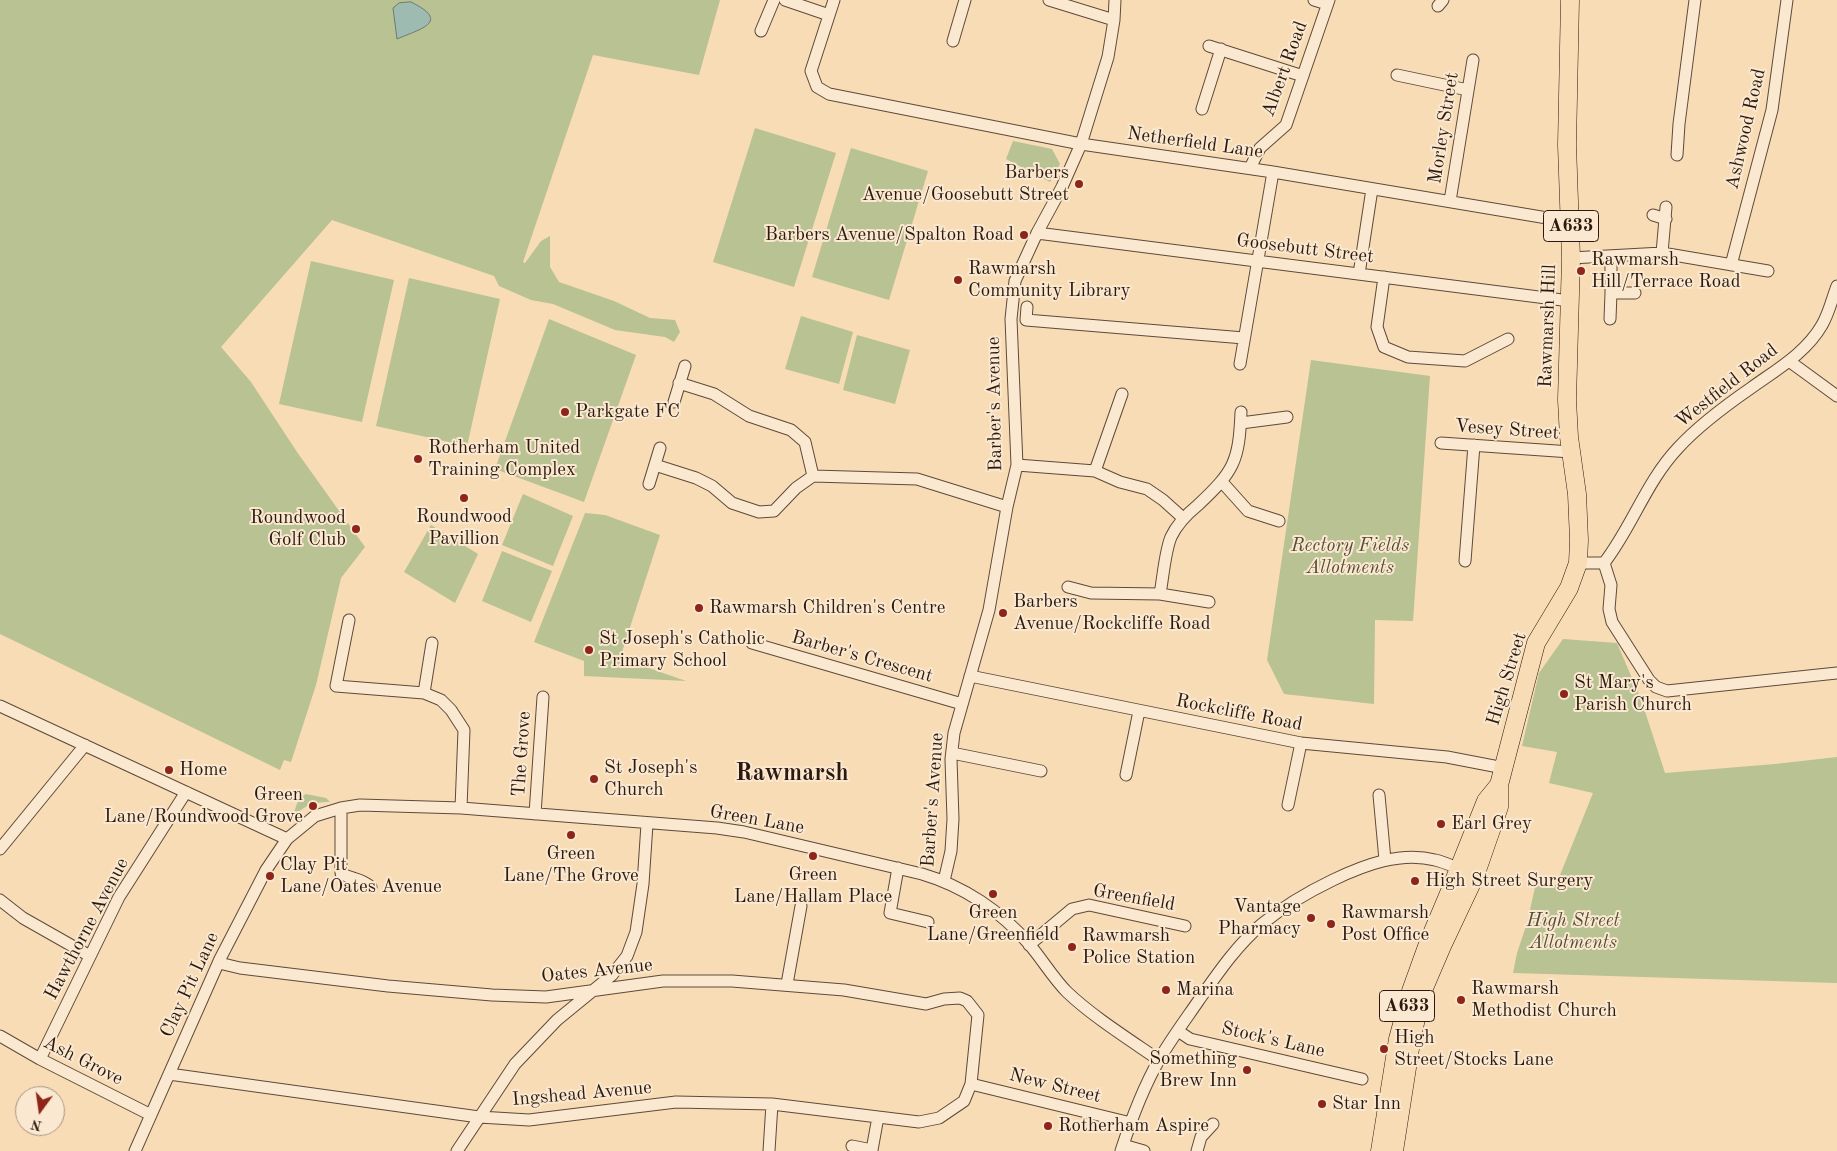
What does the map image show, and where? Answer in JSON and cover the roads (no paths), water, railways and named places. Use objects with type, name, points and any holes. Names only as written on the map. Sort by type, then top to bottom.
[{"type":"main road","name":"Rawmarsh Hill","points":[[1570,0],[1567,145],[1571,258],[1567,400],[1571,452],[1577,494],[1580,540],[1578,563]]},
{"type":"main road","name":"High Street","points":[[1394,1151],[1411,1042],[1422,995],[1442,946],[1476,876],[1499,807],[1502,776],[1536,643],[1568,588],[1578,563]]},
{"type":"main road","name":"High Street","points":[[1380,1151],[1398,1039],[1411,991],[1428,941],[1486,802],[1502,776]]},
{"type":"street","points":[[761,31],[774,0]]},
{"type":"street","points":[[785,0],[829,14],[834,0]]},
{"type":"street","points":[[953,41],[965,0]]},
{"type":"street","points":[[1049,0],[1114,20]]},
{"type":"street","name":"Barber's Avenue","points":[[944,881],[950,851],[953,819],[952,753],[954,733],[989,610],[1007,508],[1017,465],[1012,310],[1015,281],[1037,233],[1062,187],[1081,144],[1108,57],[1115,0]]},
{"type":"street","points":[[1314,0],[1328,2]]},
{"type":"street","points":[[1678,154],[1679,124],[1695,0]]},
{"type":"street","name":"Ashwood Road","points":[[1731,264],[1772,110],[1787,0]]},
{"type":"street","name":"Albert Road","points":[[1250,168],[1260,148],[1286,126],[1328,2]]},
{"type":"street","name":"Netherfield Lane","points":[[829,14],[811,72],[817,87],[829,94],[1081,144],[1250,168],[1571,222]]},
{"type":"street","points":[[1210,46],[1303,76]]},
{"type":"street","points":[[1202,109],[1221,49]]},
{"type":"street","name":"Morley Street","points":[[1450,201],[1473,60]]},
{"type":"street","points":[[1397,75],[1468,90]]},
{"type":"street","points":[[1240,364],[1273,172]]},
{"type":"street","points":[[1359,274],[1372,189]]},
{"type":"street","points":[[1662,253],[1666,207]]},
{"type":"street","points":[[1653,215],[1666,219]]},
{"type":"street","name":"Goosebutt Street","points":[[1037,233],[1570,301]]},
{"type":"street","points":[[1571,258],[1662,253],[1768,271]]},
{"type":"street","points":[[1610,319],[1611,256]]},
{"type":"street","points":[[1384,277],[1377,327],[1384,347],[1408,356],[1465,361],[1508,339]]},
{"type":"street","name":"Westfield Road","points":[[1604,564],[1614,550],[1649,487],[1677,449],[1721,409],[1789,361],[1808,343],[1822,324],[1837,286]]},
{"type":"street","points":[[1611,293],[1635,293]]},
{"type":"street","points":[[1027,307],[1026,320],[1244,338]]},
{"type":"street","points":[[1789,361],[1837,396]]},
{"type":"street","points":[[674,402],[685,366]]},
{"type":"street","points":[[679,383],[714,394],[749,416],[791,430],[805,442],[813,476]]},
{"type":"street","points":[[1095,471],[1122,394]]},
{"type":"street","points":[[1160,594],[1170,538],[1183,518],[1222,482],[1234,463],[1240,435],[1241,418],[1286,417]]},
{"type":"street","name":"Vesey Street","points":[[1440,443],[1571,452]]},
{"type":"street","points":[[1465,560],[1474,445]]},
{"type":"street","points":[[649,484],[660,448]]},
{"type":"street","points":[[655,465],[696,478],[712,486],[732,503],[758,512],[774,511],[796,488],[813,476],[917,479],[1007,508]]},
{"type":"street","points":[[1017,465],[1095,471],[1120,482],[1147,489],[1164,500],[1183,518]]},
{"type":"street","points":[[1222,482],[1248,511],[1279,521]]},
{"type":"street","points":[[1578,563],[1604,564],[1611,585],[1609,609],[1612,622],[1620,637],[1656,687],[1667,691],[1837,673]]},
{"type":"street","points":[[1068,587],[1091,593],[1160,594],[1209,602]]},
{"type":"street","points":[[349,620],[336,686],[424,693],[440,700],[451,710],[464,730],[461,808]]},
{"type":"street","points":[[424,693],[432,643]]},
{"type":"street","name":"Barber's Crescent","points":[[752,643],[962,704]]},
{"type":"street","name":"Rockcliffe Road","points":[[970,676],[1301,743],[1446,757],[1502,776]]},
{"type":"street","name":"The Grove","points":[[535,814],[543,697]]},
{"type":"street","points":[[0,706],[287,839]]},
{"type":"street","points":[[1126,775],[1139,711]]},
{"type":"street","points":[[1288,805],[1301,743]]},
{"type":"street","points":[[0,849],[85,746]]},
{"type":"street","points":[[952,753],[1041,771]]},
{"type":"street","name":"Hawthorne Avenue","points":[[40,1059],[119,897],[186,792]]},
{"type":"street","points":[[1379,795],[1385,860]]},
{"type":"street","name":"Green Lane","points":[[287,839],[315,816],[341,808],[360,805],[461,808],[717,828],[744,832],[898,868],[944,881],[994,910],[1012,925],[1030,945],[1066,992],[1159,1060]]},
{"type":"street","points":[[341,808],[341,873],[362,880],[371,887]]},
{"type":"street","points":[[457,1151],[515,1064],[557,1020],[576,1003],[596,990],[622,965],[635,939],[643,884],[647,824]]},
{"type":"street","name":"Clay Pit Lane","points":[[135,1151],[218,963],[266,870],[287,839]]},
{"type":"street","points":[[1144,1151],[1122,1148],[1130,1123],[1159,1060],[1224,964],[1262,924],[1284,907],[1309,892],[1344,875],[1385,860],[1418,857],[1433,859],[1476,876]]},
{"type":"street","points":[[898,868],[890,913],[928,922]]},
{"type":"street","points":[[0,900],[23,918],[90,956]]},
{"type":"street","name":"Greenfield","points":[[1030,945],[1072,909],[1089,905],[1185,926]]},
{"type":"street","points":[[787,984],[801,906]]},
{"type":"street","name":"Oates Avenue","points":[[218,963],[240,968],[388,986],[492,995],[546,996],[663,982],[732,980],[787,984],[871,994],[926,1004],[955,998],[967,1001],[978,1016],[971,1084]]},
{"type":"street","name":"Stock's Lane","points":[[1178,1031],[1190,1039],[1362,1080]]},
{"type":"street","name":"Ash Grove","points":[[0,1036],[40,1059],[151,1115]]},
{"type":"street","name":"Ingshead Avenue","points":[[169,1074],[479,1117],[529,1120],[676,1102],[772,1104],[919,1122],[939,1118],[964,1101],[971,1084]]},
{"type":"street","name":"New Street","points":[[971,1084],[1130,1123]]},
{"type":"street","points":[[770,1151],[772,1104]]},
{"type":"street","points":[[852,1146],[872,1150],[878,1117]]},
{"type":"street","points":[[1197,1151],[1201,1137],[1213,1124]]},
{"type":"water","points":[[411,2],[423,9],[431,20],[422,28],[397,39],[393,8],[399,3]]},
{"type":"place","name":"Barbers Avenue/Goosebutt Street","points":[[1079,184]]},
{"type":"place","name":"Barbers Avenue/Spalton Road","points":[[1024,235]]},
{"type":"place","name":"Rawmarsh Hill/Terrace Road","points":[[1581,271]]},
{"type":"place","name":"Rawmarsh Community Library","points":[[958,280]]},
{"type":"place","name":"Parkgate FC","points":[[565,412]]},
{"type":"place","name":"Rotherham United Training Complex","points":[[418,459]]},
{"type":"place","name":"Roundwood Pavillion","points":[[464,498]]},
{"type":"place","name":"Roundwood Golf Club","points":[[356,529]]},
{"type":"place","name":"Rawmarsh Children's Centre","points":[[699,608]]},
{"type":"place","name":"Barbers Avenue/Rockcliffe Road","points":[[1003,613]]},
{"type":"place","name":"St Joseph's Catholic Primary School","points":[[589,650]]},
{"type":"place","name":"St Mary's Parish Church","points":[[1564,694]]},
{"type":"place","name":"Home","points":[[169,770]]},
{"type":"place","name":"St Joseph's Church","points":[[594,779]]},
{"type":"place","name":"Green Lane/Roundwood Grove","points":[[313,806]]},
{"type":"place","name":"Earl Grey","points":[[1441,824]]},
{"type":"place","name":"Green Lane/The Grove","points":[[571,835]]},
{"type":"place","name":"Green Lane/Hallam Place","points":[[813,856]]},
{"type":"place","name":"Clay Pit Lane/Oates Avenue","points":[[270,876]]},
{"type":"place","name":"High Street Surgery","points":[[1415,881]]},
{"type":"place","name":"Green Lane/Greenfield","points":[[993,894]]},
{"type":"place","name":"Vantage Pharmacy","points":[[1311,918]]},
{"type":"place","name":"Rawmarsh Post Office","points":[[1331,924]]},
{"type":"place","name":"Rawmarsh Police Station","points":[[1072,947]]},
{"type":"place","name":"Marina","points":[[1166,990]]},
{"type":"place","name":"Rawmarsh Methodist Church","points":[[1461,1000]]},
{"type":"place","name":"High Street/Stocks Lane","points":[[1384,1049]]},
{"type":"place","name":"Something Brew Inn","points":[[1247,1070]]},
{"type":"place","name":"Star Inn","points":[[1322,1104]]},
{"type":"place","name":"Rotherham Aspire","points":[[1048,1126]]},
{"type":"district","name":"Rawmarsh","points":[[792,774]]},
{"type":"park label","name":"Rectory Fields Allotments","points":[[1350,557]]},
{"type":"park label","name":"High Street Allotments","points":[[1573,932]]}]
